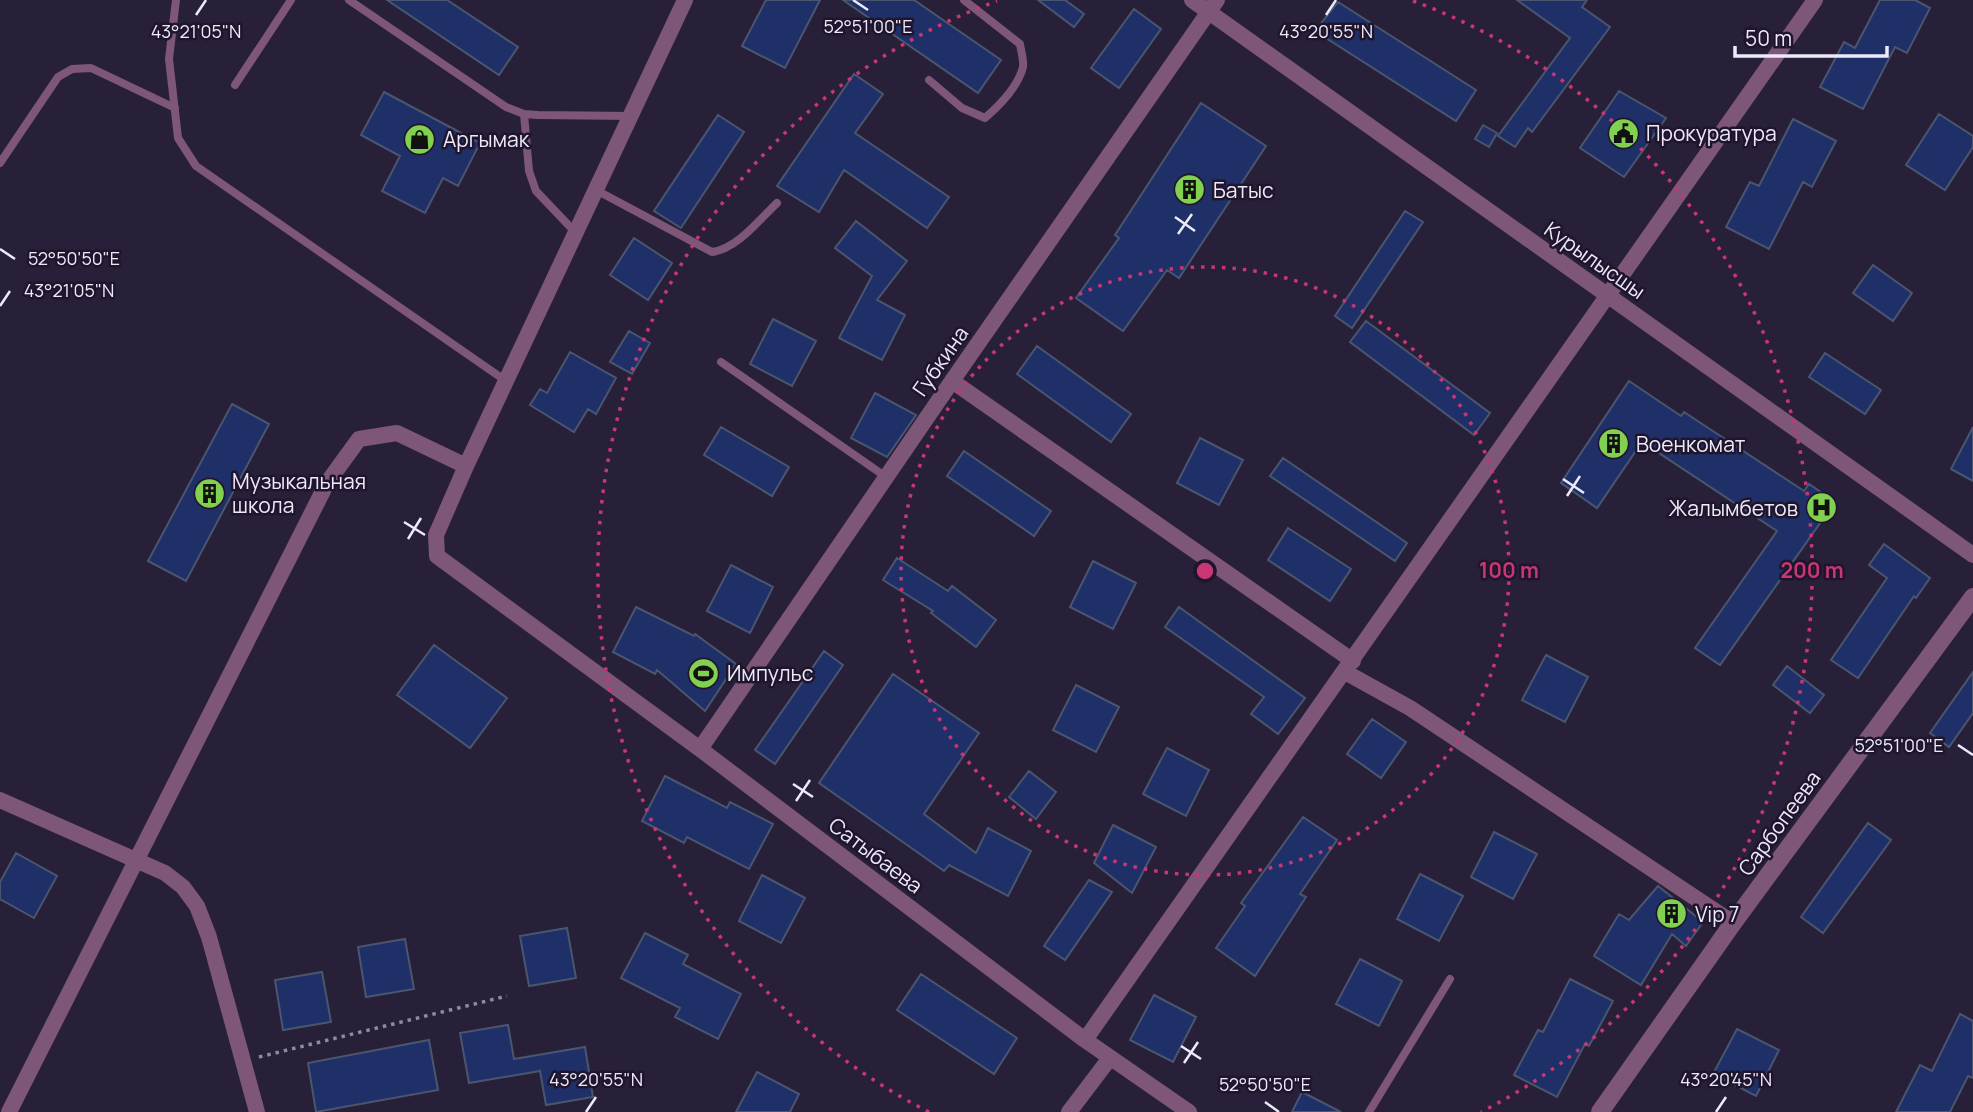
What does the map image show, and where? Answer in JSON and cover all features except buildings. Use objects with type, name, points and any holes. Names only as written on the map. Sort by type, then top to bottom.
[{"type":"street","points":[[9,1112],[327,483],[359,439],[397,433],[466,466],[685,0]]},
{"type":"street","name":"Курылысшы","points":[[1192,0],[1213,6],[1609,296],[1973,555]]},
{"type":"street","points":[[1084,1040],[1815,0]]},
{"type":"street","name":"Губкина","points":[[700,749],[1213,6]]},
{"type":"street","points":[[952,381],[1349,666],[1733,923]]},
{"type":"street","name":"Сатыбаева","points":[[466,466],[436,535],[437,556],[700,749],[1084,1040],[1189,1112]]},
{"type":"street","name":"Сарбопеева","points":[[1600,1112],[1733,923],[1973,597]]},
{"type":"street","points":[[0,800],[165,873],[183,887],[197,906],[209,937],[257,1112]]},
{"type":"street","points":[[1069,1112],[1110,1058]]},
{"type":"lane","points":[[176,0],[169,59],[174,108],[178,138],[196,166],[506,381]]},
{"type":"lane","points":[[235,85],[290,0]]},
{"type":"lane","points":[[349,0],[506,107],[524,114],[631,116]]},
{"type":"lane","points":[[929,80],[962,108],[985,118],[1000,105],[1018,79],[1024,64],[1020,44],[964,0]]},
{"type":"lane","points":[[979,10],[986,0]]},
{"type":"lane","points":[[0,163],[58,77],[72,69],[91,68],[174,108]]},
{"type":"lane","points":[[524,114],[529,171],[536,191],[576,233]]},
{"type":"lane","points":[[596,191],[712,252],[724,250],[733,244],[777,203]]},
{"type":"lane","points":[[721,362],[886,477]]},
{"type":"lane","points":[[1369,1112],[1450,979]]},
{"type":"path","points":[[243,1061],[507,996]]},
{"type":"place","name":"Прокуратура","points":[[1623,133]]},
{"type":"place","name":"Аргымак","points":[[420,139]]},
{"type":"place","name":"Батыс","points":[[1190,190]]},
{"type":"place","name":"Военкомат","points":[[1613,444]]},
{"type":"place","name":"Музыкальная школа","points":[[209,493]]},
{"type":"place","name":"Жалымбетов","points":[[1821,508]]},
{"type":"place","name":"Импульс","points":[[704,673]]},
{"type":"place","name":"Vip 7","points":[[1672,914]]}]
